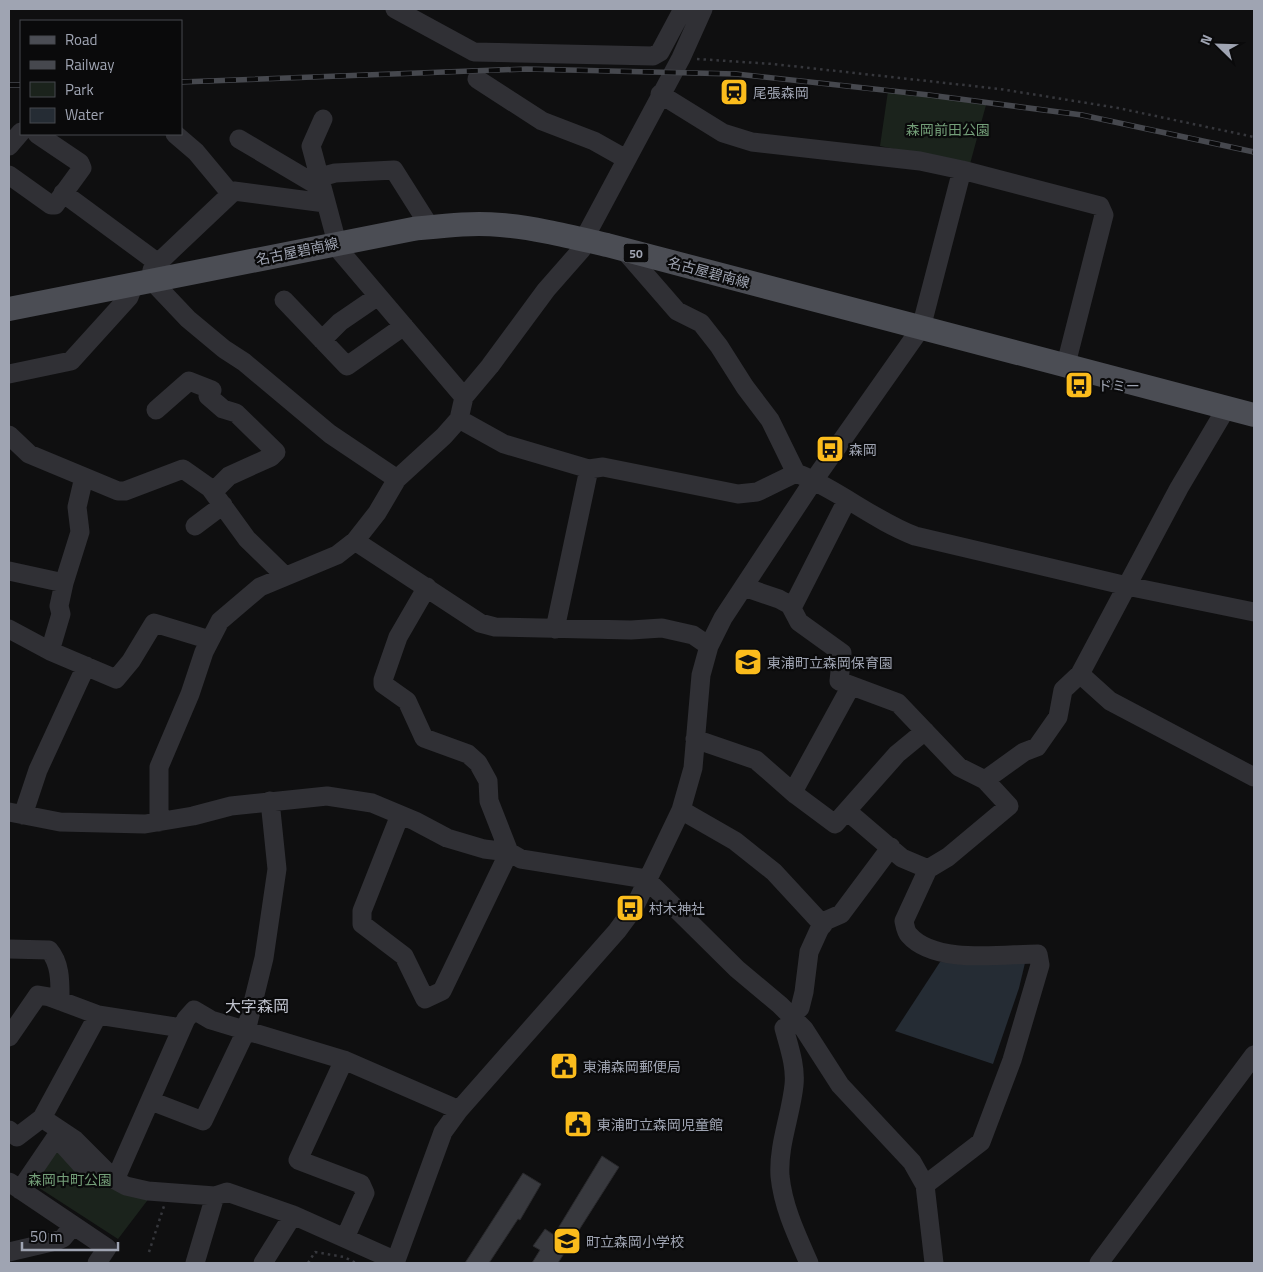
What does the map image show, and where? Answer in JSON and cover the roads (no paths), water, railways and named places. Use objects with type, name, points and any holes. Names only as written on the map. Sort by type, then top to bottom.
[{"type":"main road","name":"名古屋碧南線","points":[[9,309],[148,276],[335,243],[430,227],[500,225],[584,239],[1254,414]]},
{"type":"street","points":[[395,9],[474,52],[653,56],[660,52],[683,9]]},
{"type":"street","points":[[159,822],[159,767],[210,640],[220,621],[260,587],[337,555],[355,541],[377,513],[397,479],[444,436],[459,419],[464,397],[490,366],[546,290],[582,249],[584,239],[660,94],[681,58],[703,9]]},
{"type":"street","points":[[477,79],[542,121],[594,141],[626,160]]},
{"type":"street","points":[[660,94],[723,132],[752,142],[920,161],[1100,206],[1104,215],[1066,364]]},
{"type":"street","points":[[323,119],[310,146],[335,243],[464,397]]},
{"type":"street","points":[[9,146],[20,133]]},
{"type":"street","points":[[9,176],[51,205],[56,205],[82,168],[80,163],[38,135]]},
{"type":"street","points":[[176,135],[196,152],[232,194]]},
{"type":"street","points":[[239,139],[321,189]]},
{"type":"street","points":[[9,374],[71,361],[148,276],[234,191],[321,189],[335,173],[394,170],[430,227]]},
{"type":"street","points":[[42,1118],[75,1140],[115,1180],[126,1186],[215,1196],[226,1192],[293,1215],[395,1262],[443,1132],[459,1110],[617,931],[634,908],[646,879],[681,810],[693,768],[701,675],[709,646],[722,618],[744,587],[805,476],[921,328],[962,170]]},
{"type":"street","points":[[64,193],[148,276],[188,319],[224,349],[244,362],[330,434],[397,479]]},
{"type":"street","points":[[624,250],[677,311],[701,323],[720,346],[745,387],[770,420],[805,476],[891,526],[915,536],[1127,586],[1254,612]]},
{"type":"street","points":[[322,340],[340,322],[378,296]]},
{"type":"street","points":[[284,300],[347,366],[404,326]]},
{"type":"street","points":[[156,410],[189,381],[212,390],[208,396],[223,409],[236,413],[276,452],[272,457],[229,476],[218,498],[194,526]]},
{"type":"street","points":[[985,780],[1024,752],[1037,747],[1058,717],[1063,690],[1080,674],[1179,488],[1227,407]]},
{"type":"street","points":[[459,419],[504,444],[589,469],[613,468],[738,494],[757,492],[805,476]]},
{"type":"street","points":[[9,435],[29,454],[118,491],[125,491],[183,469],[218,498],[248,539],[285,576]]},
{"type":"street","points":[[555,629],[589,469]]},
{"type":"street","points":[[50,651],[60,614],[59,606],[64,583],[80,532],[77,507],[84,477]]},
{"type":"street","points":[[792,608],[847,500]]},
{"type":"street","points":[[355,541],[480,622],[495,627],[555,629],[662,628],[693,635],[709,646]]},
{"type":"street","points":[[9,571],[64,583]]},
{"type":"street","points":[[400,815],[362,911],[362,924],[404,956],[425,999],[442,991],[509,852],[489,801],[488,781],[478,763],[468,754],[424,738],[407,701],[383,684],[398,637],[427,587]]},
{"type":"street","points":[[744,587],[779,599],[792,608],[799,622],[842,653],[839,681],[898,703],[959,766],[985,780],[1009,806],[948,857],[928,868],[904,921],[908,934],[919,944],[938,952],[968,955],[1038,954],[1040,965],[1012,1060],[981,1142],[925,1185]]},
{"type":"street","points":[[9,629],[50,651],[116,679],[131,661],[154,623],[210,640]]},
{"type":"street","points":[[86,666],[16,813],[60,822],[146,824],[193,816],[231,806],[327,796],[372,803],[447,838],[484,849],[509,852],[521,859],[646,879],[788,1022],[804,1029],[840,1085],[912,1162],[925,1185],[934,1263]]},
{"type":"street","points":[[1080,674],[1110,701],[1254,777]]},
{"type":"street","points":[[793,792],[851,686]]},
{"type":"street","points":[[695,739],[756,760],[793,792],[835,824],[897,754],[925,731]]},
{"type":"street","points":[[151,1101],[203,1121],[246,1031],[264,958],[277,869],[270,801]]},
{"type":"street","points":[[681,810],[735,841],[774,872],[823,925]]},
{"type":"street","points":[[847,811],[902,858],[928,868]]},
{"type":"street","points":[[810,1263],[786,1205],[780,1176],[780,1159],[794,1084],[794,1065],[788,1022],[800,1008],[810,952],[825,920],[841,914],[890,847]]},
{"type":"street","points":[[9,949],[49,950],[57,959],[60,1001]]},
{"type":"street","points":[[9,1038],[38,994],[98,1015],[182,1028]]},
{"type":"street","points":[[115,1180],[186,1019],[194,1010],[211,1020],[344,1060],[459,1110]]},
{"type":"street","points":[[9,1130],[17,1137],[42,1118],[98,1015]]},
{"type":"street","points":[[1103,1262],[1254,1055]]},
{"type":"street","points":[[344,1060],[298,1160],[361,1184],[365,1189],[365,1193],[345,1238]]},
{"type":"street","points":[[93,1178],[56,1138],[14,1186],[107,1248],[97,1263]]},
{"type":"street","points":[[195,1263],[215,1196]]},
{"type":"street","points":[[263,1263],[293,1215]]},
{"type":"street","points":[[9,1252],[56,1241],[63,1238],[73,1226]]},
{"type":"water","points":[[940,962],[1025,963],[1019,988],[993,1064],[895,1031]]},
{"type":"railway","points":[[182,82],[526,69],[736,74],[929,95],[1082,115],[1254,152]]},
{"type":"railway","points":[[9,85],[20,85]]},
{"type":"place","name":"尾張森岡","points":[[734,92]]},
{"type":"place","name":"ドミー","points":[[1079,385]]},
{"type":"place","name":"森岡","points":[[830,449]]},
{"type":"place","name":"東浦町立森岡保育園","points":[[748,662]]},
{"type":"place","name":"村木神社","points":[[630,908]]},
{"type":"place","name":"東浦森岡郵便局","points":[[564,1066]]},
{"type":"place","name":"東浦町立森岡児童館","points":[[578,1124]]},
{"type":"place","name":"町立森岡小学校","points":[[567,1241]]},
{"type":"district","name":"大字森岡","points":[[257,1006]]},
{"type":"park label","name":"森岡前田公園","points":[[948,129]]},
{"type":"park label","name":"森岡中町公園","points":[[70,1179]]}]
